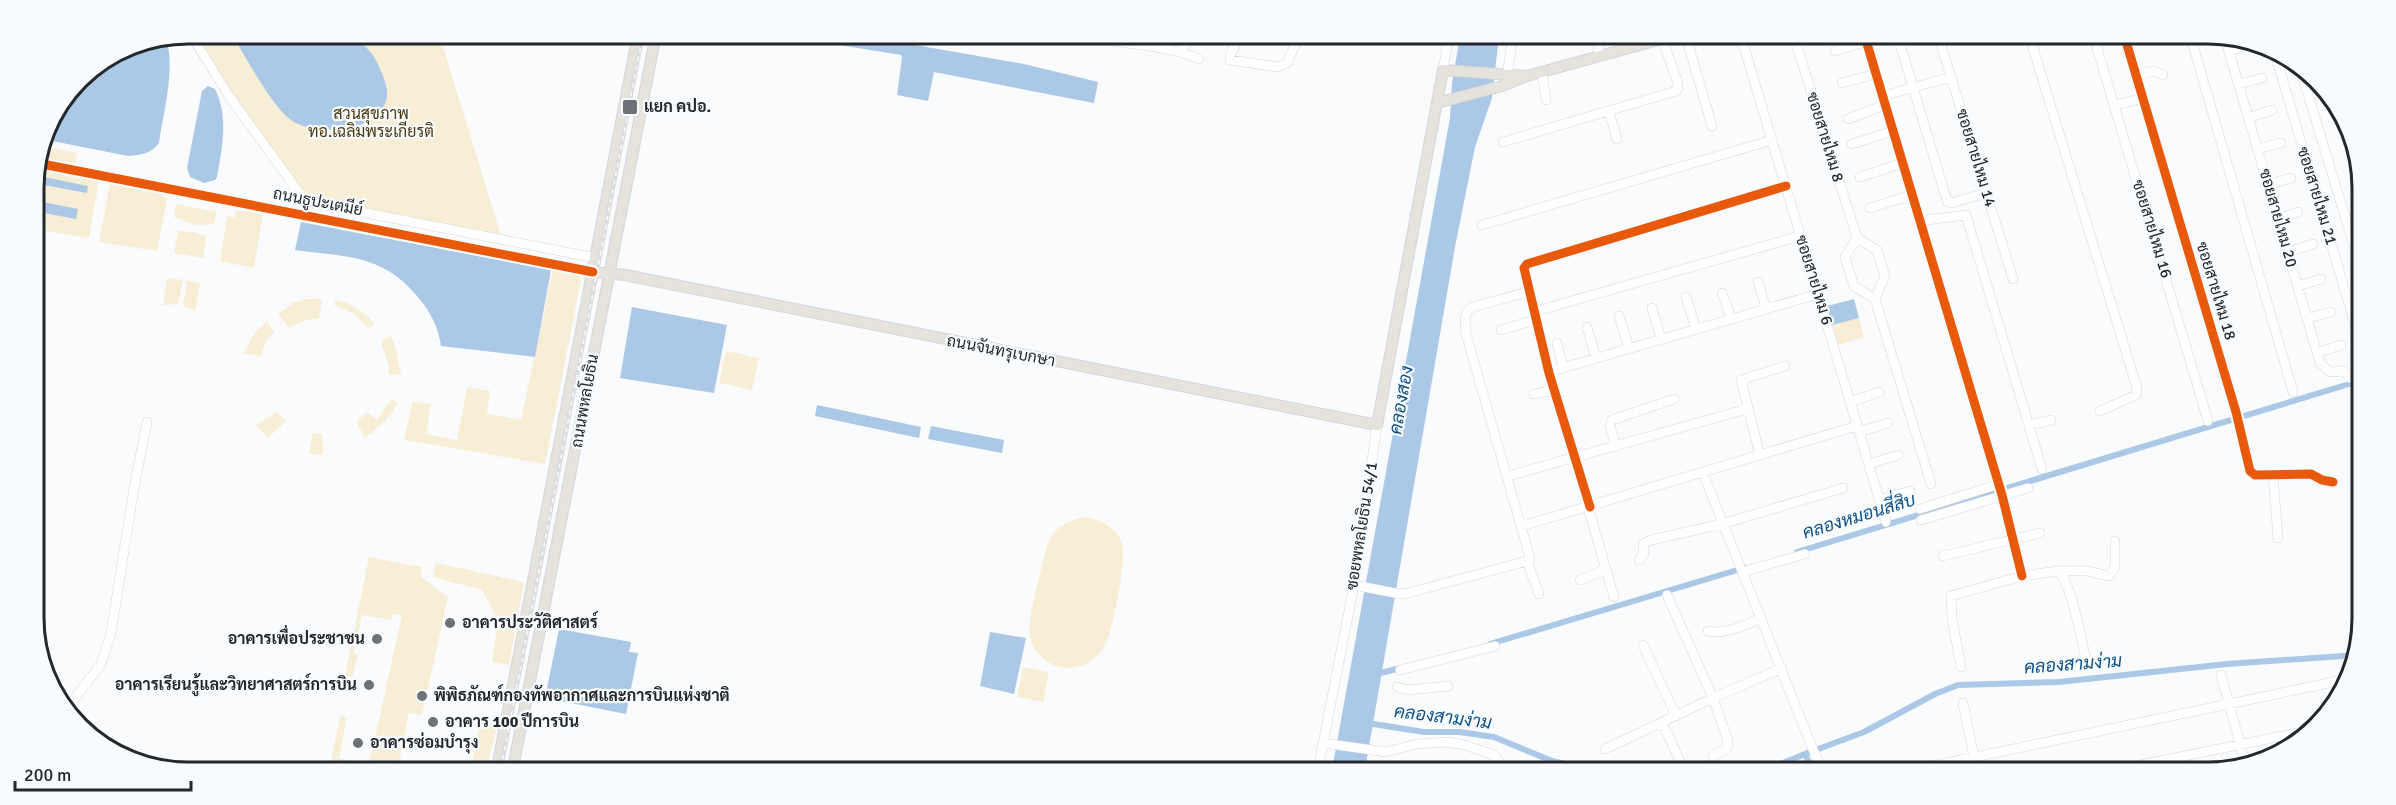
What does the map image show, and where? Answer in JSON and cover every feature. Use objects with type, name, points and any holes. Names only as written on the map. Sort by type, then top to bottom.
[{"type":"main road","name":"ถนนพหลโยธิน","points":[[498,762],[636,44]]},
{"type":"main road","name":"ถนนพหลโยธิน","points":[[514,762],[654,44]]},
{"type":"main road","points":[[1442,102],[1645,44]]},
{"type":"main road","points":[[1447,70],[1527,76]]},
{"type":"main road","name":"ซอยพหลโยธิน 54/1","points":[[1377,425],[1447,70]]},
{"type":"main road","name":"ถนนจันทรุเบกษา","points":[[596,258],[610,270],[625,275],[1377,425]]},
{"type":"main road","name":"ถนนจันทรุเบกษา","points":[[593,272],[610,270]]},
{"type":"main road","points":[[534,578],[550,581]]},
{"type":"street","name":"ถนนธูปะเตมีย์","points":[[197,44],[229,96],[305,201],[596,258]]},
{"type":"street","points":[[1140,44],[1181,51],[1199,59]]},
{"type":"street","points":[[1181,51],[1185,44]]},
{"type":"street","points":[[1236,44],[1230,60],[1278,67],[1287,63],[1295,44]]},
{"type":"street","points":[[1447,70],[1449,44]]},
{"type":"street","points":[[1504,75],[1511,44]]},
{"type":"street","points":[[1598,57],[1599,44]]},
{"type":"street","points":[[1503,142],[1676,92],[1678,88],[1667,44]]},
{"type":"street","points":[[1688,44],[1712,126]]},
{"type":"street","name":"ซอยสายไหม 6","points":[[1743,44],[1886,522]]},
{"type":"street","name":"ซอยสายไหม 8","points":[[1796,44],[1857,238]]},
{"type":"street","points":[[1835,51],[1853,44]]},
{"type":"street","points":[[1867,44],[2001,491],[2022,576]]},
{"type":"street","points":[[1900,44],[1948,203],[1987,193]]},
{"type":"street","name":"ซอยสายไหม 14","points":[[1941,44],[2013,279]]},
{"type":"street","points":[[2032,44],[2137,388],[2136,395],[2100,411]]},
{"type":"street","name":"ซอยสายไหม 16","points":[[2096,44],[2208,421]]},
{"type":"street","name":"ซอยสายไหม 18","points":[[2127,44],[2236,412],[2251,473],[2256,475],[2314,474],[2322,480],[2333,482]]},
{"type":"street","points":[[2193,44],[2293,392]]},
{"type":"street","name":"ซอยสายไหม 20","points":[[2227,45],[2317,353]]},
{"type":"street","points":[[2229,51],[2241,47]]},
{"type":"street","name":"ซอยสายไหม 21","points":[[2277,61],[2352,314]]},
{"type":"street","points":[[2137,75],[2154,71],[2163,75]]},
{"type":"street","points":[[1542,72],[1546,100]]},
{"type":"street","points":[[1842,83],[1876,74]]},
{"type":"street","points":[[1848,118],[1913,88],[1951,77]]},
{"type":"street","points":[[2238,84],[2262,78]]},
{"type":"street","points":[[2304,79],[2352,239]]},
{"type":"street","points":[[2115,105],[2144,98]]},
{"type":"street","points":[[2248,118],[2272,110]]},
{"type":"street","points":[[1609,112],[1617,140]]},
{"type":"street","points":[[1852,144],[1893,131]]},
{"type":"street","points":[[1482,225],[1772,140]]},
{"type":"street","points":[[2258,149],[2281,143]]},
{"type":"street","points":[[1860,177],[1903,163]]},
{"type":"street","name":"ถนนธูปะเตมีย์","points":[[46,165],[593,272]]},
{"type":"street","points":[[2268,185],[2291,178]]},
{"type":"street","points":[[1614,597],[1554,390],[1528,292],[1524,268],[1527,264],[1786,186]]},
{"type":"street","points":[[1870,208],[1912,195]]},
{"type":"street","points":[[2278,219],[2298,212]]},
{"type":"street","points":[[1919,221],[1965,215],[2042,469]]},
{"type":"street","points":[[1501,330],[1534,316],[1800,236]]},
{"type":"street","points":[[1875,299],[1854,286],[1845,257],[1857,238],[1877,250],[1885,276],[1875,299],[1931,484]]},
{"type":"street","points":[[2288,252],[2313,244]]},
{"type":"street","points":[[2298,286],[2321,279]]},
{"type":"street","points":[[1758,282],[1766,308]]},
{"type":"street","points":[[1528,292],[1472,307],[1467,312],[1464,323],[1476,373],[1530,555],[1527,561],[1539,594]]},
{"type":"street","points":[[1722,293],[1731,318]]},
{"type":"street","points":[[1552,371],[1818,294]]},
{"type":"street","points":[[1686,297],[1696,329]]},
{"type":"street","points":[[1652,308],[1661,339]]},
{"type":"street","points":[[2307,318],[2331,312]]},
{"type":"street","points":[[1619,316],[1629,348]]},
{"type":"street","points":[[1587,327],[1596,358]]},
{"type":"street","points":[[1557,343],[1563,368]]},
{"type":"street","points":[[2341,345],[2317,353],[2320,363],[2328,370],[2331,372],[2344,371],[2350,378]]},
{"type":"street","points":[[1760,456],[1740,380],[1785,366]]},
{"type":"street","points":[[1534,394],[1554,390]]},
{"type":"street","points":[[1850,402],[1879,392]]},
{"type":"street","points":[[1616,447],[1610,426],[1612,420],[1674,399]]},
{"type":"street","points":[[1508,476],[1747,409]]},
{"type":"street","points":[[2029,425],[2051,420]]},
{"type":"street","points":[[71,703],[101,664],[111,633],[147,422]]},
{"type":"street","points":[[1522,526],[1760,456],[1888,423]]},
{"type":"street","name":"ซอยพหลโยธิน 54/1","points":[[1320,761],[1358,586],[1377,425]]},
{"type":"street","points":[[1869,464],[1898,455]]},
{"type":"street","points":[[1703,473],[1818,761]]},
{"type":"street","points":[[2273,475],[2278,538]]},
{"type":"street","points":[[1639,560],[1643,557],[1645,542],[1722,524],[1843,488]]},
{"type":"street","points":[[1920,509],[2001,491],[2028,488]]},
{"type":"street","points":[[1879,500],[1910,491]]},
{"type":"street","points":[[1921,520],[2001,491]]},
{"type":"street","points":[[1943,556],[2040,533]]},
{"type":"street","points":[[1961,667],[1952,619],[1951,596],[2022,576],[2058,571],[2087,571],[2109,576],[2115,567],[2115,541]]},
{"type":"street","points":[[1742,571],[1805,554]]},
{"type":"street","points":[[1358,586],[1400,594],[1527,561]]},
{"type":"street","points":[[1580,580],[1606,569]]},
{"type":"street","points":[[2058,571],[2062,574],[2073,603],[2085,656]]},
{"type":"street","points":[[1667,595],[1713,698],[1729,744],[1727,748],[1713,756]]},
{"type":"street","points":[[1708,631],[1727,630],[1761,618]]},
{"type":"street","points":[[1643,645],[1676,716]]},
{"type":"street","points":[[1400,670],[1495,646]]},
{"type":"street","points":[[1605,749],[1782,668]]},
{"type":"street","points":[[2221,675],[2244,757]]},
{"type":"street","points":[[1958,761],[2338,681]]},
{"type":"street","points":[[1397,687],[1409,690],[1448,686]]},
{"type":"street","points":[[1963,703],[1974,757]]},
{"type":"street","points":[[1662,722],[1680,761]]},
{"type":"street","points":[[2160,761],[2293,734]]},
{"type":"street","points":[[1323,743],[1386,752],[1418,744],[1448,742],[1494,755],[1499,761]]},
{"type":"green space","name":"สวนสุขภาพ ทอ.เฉลิมพระเกียรติ","points":[[198,44],[442,44],[502,239],[305,201]]},
{"type":"green space","points":[[49,148],[77,153],[76,164],[47,159]]},
{"type":"green space","points":[[45,166],[66,170],[65,176],[99,181],[89,238],[44,231]]},
{"type":"green space","points":[[110,183],[160,193],[167,199],[157,251],[99,242]]},
{"type":"green space","points":[[176,204],[217,212],[214,224],[195,225],[174,217]]},
{"type":"green space","points":[[236,210],[263,214],[254,268],[220,261],[227,216],[234,218]]},
{"type":"green space","points":[[178,231],[207,236],[203,258],[174,253]]},
{"type":"green space","points":[[553,269],[578,273],[581,280],[545,464],[404,440],[413,402],[431,404],[426,434],[457,440],[467,387],[490,391],[487,414],[521,420]]},
{"type":"green space","points":[[167,278],[183,280],[178,304],[163,305]]},
{"type":"green space","points":[[187,281],[200,283],[195,310],[183,306]]},
{"type":"green space","points":[[322,299],[319,318],[303,321],[289,328],[278,314],[295,302]]},
{"type":"green space","points":[[336,300],[358,309],[375,324],[368,328],[353,313],[334,305]]},
{"type":"green space","points":[[1859,318],[1864,337],[1838,345],[1832,325]]},
{"type":"green space","points":[[267,321],[274,332],[266,341],[261,356],[244,353],[255,332]]},
{"type":"green space","points":[[391,335],[401,375],[388,374],[389,366],[381,342]]},
{"type":"green space","points":[[726,351],[759,358],[752,390],[719,383]]},
{"type":"green space","points":[[391,399],[398,403],[395,408],[384,422],[365,437],[356,422],[367,412],[377,420]]},
{"type":"green space","points":[[277,412],[286,421],[268,438],[256,425]]},
{"type":"green space","points":[[313,433],[322,434],[323,455],[309,453]]},
{"type":"green space","points":[[1086,517],[1107,525],[1116,532],[1122,542],[1123,564],[1118,596],[1111,629],[1100,653],[1083,665],[1073,668],[1061,667],[1043,658],[1034,648],[1030,635],[1031,616],[1050,539],[1062,525]]},
{"type":"green space","points":[[369,557],[422,567],[421,577],[448,597],[422,715],[409,713],[399,762],[370,762],[402,615],[393,614],[392,620],[362,615],[354,654],[358,655],[352,677],[345,676]]},
{"type":"green space","points":[[436,563],[524,582],[509,665],[492,662],[498,620],[482,590],[433,577]]},
{"type":"green space","points":[[1023,667],[1049,672],[1043,702],[1017,697]]},
{"type":"green space","points":[[340,716],[347,718],[339,758],[356,762],[331,762]]},
{"type":"green space","points":[[480,723],[497,727],[488,762],[472,762]]},
{"type":"water","points":[[238,44],[362,44],[373,55],[384,77],[387,95],[385,104],[378,114],[357,126],[330,130],[304,126],[294,122],[277,106]]},
{"type":"water","points":[[833,44],[910,44],[1024,64],[1098,82],[1094,103],[934,72],[928,101],[897,95],[901,55]]},
{"type":"water","name":"คลองสอง","points":[[1459,44],[1498,44],[1492,98],[1475,147],[1455,247],[1366,761],[1334,761],[1450,118],[1452,83]]},
{"type":"water","points":[[168,45],[170,63],[168,90],[159,143],[149,152],[128,156],[51,141],[68,107],[92,79],[132,54]]},
{"type":"water","points":[[208,86],[215,89],[219,100],[223,133],[217,177],[215,180],[204,183],[190,177],[187,168],[202,91]]},
{"type":"water","points":[[44,177],[88,186],[87,193],[44,185]]},
{"type":"water","points":[[44,202],[78,209],[76,219],[44,213]]},
{"type":"water","points":[[301,222],[551,270],[535,357],[441,346],[436,325],[426,307],[404,282],[390,272],[362,260],[295,250]]},
{"type":"water","points":[[1854,299],[1859,318],[1832,325],[1827,306]]},
{"type":"water","points":[[632,307],[727,325],[714,393],[620,378]]},
{"type":"water","points":[[817,405],[921,427],[919,438],[815,416]]},
{"type":"water","points":[[931,426],[1004,440],[1002,453],[928,439]]},
{"type":"water","points":[[559,629],[631,642],[629,652],[638,653],[626,714],[545,698]]},
{"type":"water","points":[[990,632],[1026,638],[1014,694],[980,686]]},
{"type":"waterway","name":"คลองหมอนสี่สิบ","points":[[1797,552],[2352,383]]},
{"type":"waterway","name":"คลองหมอนสี่สิบ","points":[[1490,644],[1744,568]]},
{"type":"waterway","name":"คลองสามง่าม","points":[[1805,754],[1864,732],[1935,694],[1958,685],[2059,682],[2227,664],[2348,656]]},
{"type":"waterway","name":"คลองหมอนสี่สิบ","points":[[1376,674],[1401,668]]},
{"type":"waterway","name":"คลองสามง่าม","points":[[1367,723],[1424,732],[1460,732],[1494,737],[1553,761]]},
{"type":"waterway","name":"คลองสามง่าม","points":[[1787,761],[1805,754],[1808,761]]},
{"type":"railway","points":[[502,762],[641,44]]},
{"type":"cycle path","points":[[1867,44],[2002,495],[2022,576]]},
{"type":"cycle path","points":[[2127,44],[2236,412],[2250,471],[2255,475],[2311,474],[2322,480],[2333,482]]},
{"type":"cycle path","points":[[46,165],[593,272]]},
{"type":"cycle path","points":[[1590,507],[1549,373],[1524,268],[1527,264],[1786,186]]},
{"type":"place","name":"แยก คปอ.","points":[[630,107]]},
{"type":"place","name":"อาคารประวัติศาสตร์","points":[[450,623]]},
{"type":"place","name":"อาคารเพื่อประชาชน","points":[[377,639]]},
{"type":"place","name":"อาคารเรียนรู้และวิทยาศาสตร์การบิน","points":[[369,685]]},
{"type":"place","name":"พิพิธภัณฑ์กองทัพอากาศและการบินแห่งชาติ","points":[[422,696]]},
{"type":"place","name":"อาคาร 100 ปีการบิน","points":[[433,722]]},
{"type":"place","name":"อาคารซ่อมบำรุง","points":[[358,743]]}]
